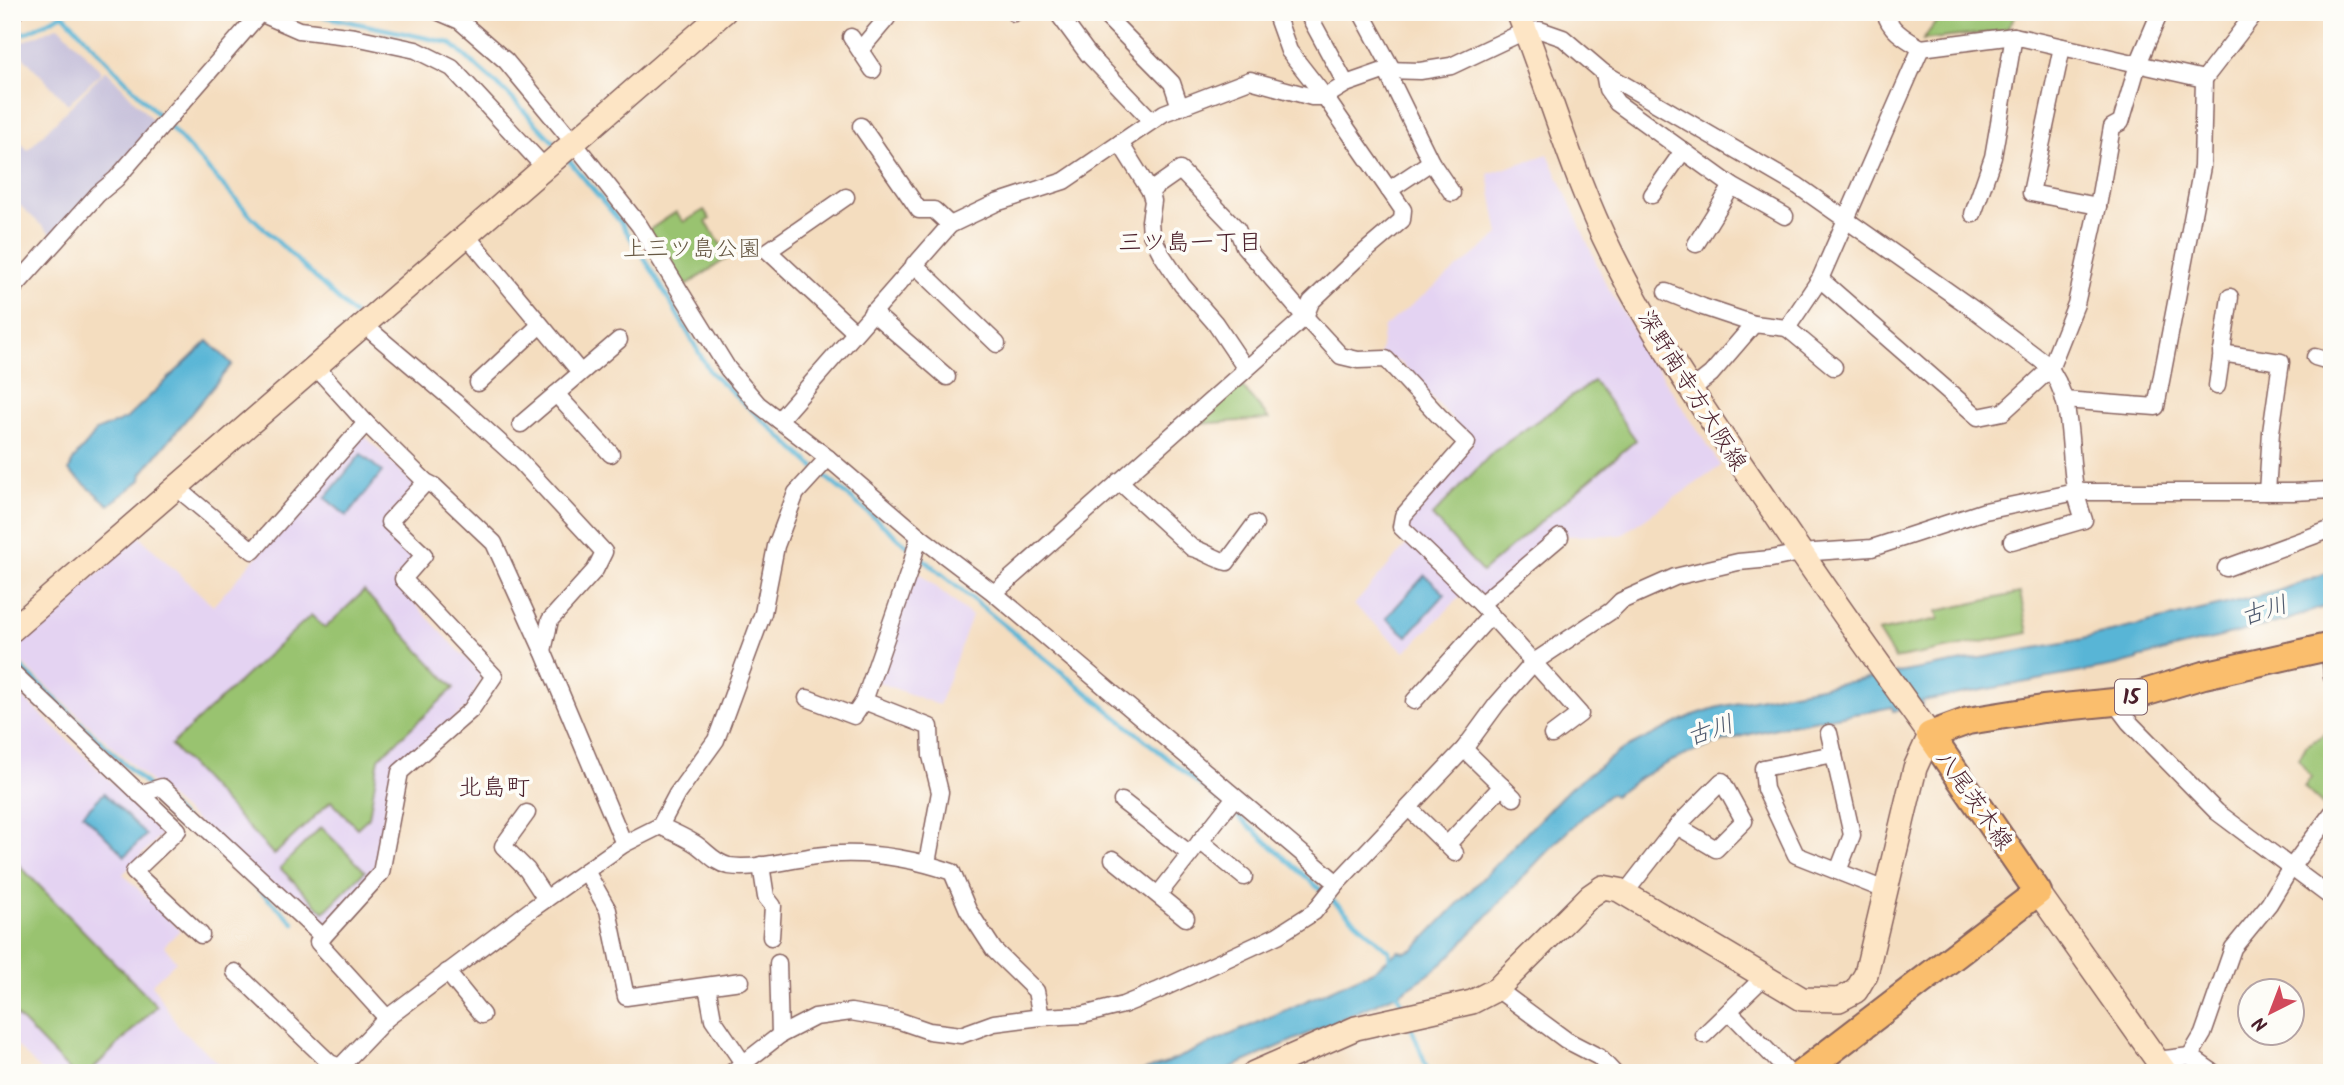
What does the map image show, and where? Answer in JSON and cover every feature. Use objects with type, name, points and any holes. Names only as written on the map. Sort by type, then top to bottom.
[{"type":"main road","name":"八尾茨木線","points":[[2038,892],[1930,735],[1968,721],[2043,709],[2114,702],[2204,675],[2331,647]]},
{"type":"main road","points":[[1802,1073],[2038,892]]},
{"type":"street","points":[[439,12],[460,21],[506,61],[561,154]]},
{"type":"street","points":[[12,631],[724,12]]},
{"type":"street","points":[[873,70],[856,43],[887,18],[883,12]]},
{"type":"street","points":[[1057,12],[1088,54],[1152,121]]},
{"type":"street","points":[[1102,12],[1172,83],[1180,107]]},
{"type":"street","points":[[994,593],[1305,317],[1311,302],[1402,220],[1403,211],[1389,190],[1325,97],[1289,51],[1275,12]]},
{"type":"street","points":[[1307,12],[1346,83]]},
{"type":"street","points":[[1361,12],[1431,162],[1452,193]]},
{"type":"street","points":[[779,420],[950,225],[996,203],[1064,181],[1164,113],[1250,80],[1312,97],[1325,97],[1346,83],[1389,69],[1420,71],[1451,66],[1528,24],[1541,12]]},
{"type":"street","points":[[1885,12],[1887,22],[1921,48],[2014,37],[2204,79]]},
{"type":"street","points":[[1820,279],[1978,417],[2003,412],[2050,369],[2076,304],[2112,127],[2121,122],[2138,64],[2160,12]]},
{"type":"street","points":[[12,290],[98,194],[116,179],[260,13],[299,30],[355,37],[416,50],[452,68],[561,154],[639,225],[728,369],[758,404],[917,541],[994,593],[1229,805],[1334,887]]},
{"type":"street","points":[[2064,401],[2156,407],[2202,167],[2204,79],[2255,13]]},
{"type":"street","points":[[1528,24],[1563,38],[1604,73],[1798,186],[1976,311],[2050,369],[2064,401],[2076,492],[2084,520],[2012,541]]},
{"type":"street","name":"深野南寺方大阪線","points":[[1528,24],[1593,212],[1644,315],[1800,553],[1930,735]]},
{"type":"street","points":[[1973,214],[1993,157],[2014,37]]},
{"type":"street","points":[[2062,47],[2031,193],[2098,206]]},
{"type":"street","points":[[1787,328],[1820,279],[1921,48]]},
{"type":"street","points":[[1604,73],[1607,89],[1617,103],[1732,186],[1785,216]]},
{"type":"street","points":[[862,126],[919,210],[934,210],[950,225]]},
{"type":"street","points":[[1120,144],[1150,191],[1153,201],[1150,221],[1152,234],[1162,255],[1182,285],[1215,323],[1246,369]]},
{"type":"street","points":[[1652,195],[1683,151]]},
{"type":"street","points":[[1389,190],[1431,162]]},
{"type":"street","points":[[1150,191],[1180,170],[1237,229],[1244,246],[1341,356],[1358,360],[1386,359],[1438,416],[1467,443],[1402,516],[1401,527],[1486,610],[1580,713],[1552,735]]},
{"type":"street","points":[[1696,244],[1732,186]]},
{"type":"street","points":[[846,197],[768,251],[855,332]]},
{"type":"street","points":[[467,236],[580,372]]},
{"type":"street","points":[[914,264],[997,344]]},
{"type":"street","points":[[1666,292],[1754,324],[1787,328],[1834,367]]},
{"type":"street","points":[[2217,386],[2230,297]]},
{"type":"street","points":[[872,313],[947,377]]},
{"type":"street","points":[[1691,390],[1711,374],[1754,324]]},
{"type":"street","points":[[364,325],[517,458],[604,552],[595,570],[550,620],[543,651]]},
{"type":"street","points":[[478,383],[540,325]]},
{"type":"street","points":[[521,424],[619,340]]},
{"type":"street","points":[[2221,353],[2281,362],[2271,432],[2267,492]]},
{"type":"street","points":[[2315,357],[2332,362]]},
{"type":"street","points":[[315,366],[366,423],[494,543],[543,651],[624,844]]},
{"type":"street","points":[[556,394],[611,454]]},
{"type":"street","points":[[176,487],[253,551],[366,423]]},
{"type":"street","points":[[235,972],[330,1063],[342,1070],[387,1018],[624,844],[660,826],[677,794],[716,740],[763,613],[776,546],[796,493],[825,461]]},
{"type":"street","points":[[1119,481],[1192,548],[1206,552],[1215,559],[1227,562],[1255,524]]},
{"type":"street","points":[[387,1018],[318,942],[381,873],[400,772],[471,710],[494,676],[402,579],[424,555],[389,522],[426,482]]},
{"type":"street","points":[[706,986],[713,1019],[737,1068],[780,1035],[815,1017],[851,1012],[897,1020],[929,1031],[961,1035],[994,1023],[1083,1015],[1123,1005],[1278,935],[1314,912],[1334,887],[1464,749],[1497,704],[1534,662],[1611,611],[1621,601],[1675,577],[1738,562],[1800,553],[1872,548],[1985,511],[2076,492],[2332,490]]},
{"type":"street","points":[[2226,568],[2332,530]]},
{"type":"street","points":[[1414,701],[1486,610],[1560,537]]},
{"type":"street","points":[[807,698],[854,716],[863,701],[917,541]]},
{"type":"street","points":[[2331,647],[2332,677]]},
{"type":"street","points":[[12,672],[178,831],[134,872],[201,935]]},
{"type":"street","points":[[863,701],[930,727],[930,757],[940,792],[927,863]]},
{"type":"street","points":[[2114,702],[2129,722],[2217,813],[2290,869],[2331,896]]},
{"type":"street","points":[[1829,733],[1852,835],[1838,871]]},
{"type":"street","points":[[1254,1073],[1356,1027],[1472,1003],[1497,989],[1590,896],[1603,887],[1625,893],[1802,999],[1839,1000],[1856,991],[1867,974],[1915,768],[1930,735]]},
{"type":"street","points":[[1409,808],[1451,849],[1508,792],[1464,749]]},
{"type":"street","points":[[1834,754],[1763,768],[1765,789],[1796,855],[1885,890]]},
{"type":"street","points":[[139,794],[162,787],[323,937]]},
{"type":"street","points":[[1122,801],[1190,855]]},
{"type":"street","points":[[1158,895],[1229,805]]},
{"type":"street","points":[[527,813],[503,846],[527,870],[546,899]]},
{"type":"street","points":[[2038,892],[2162,1066],[2190,1056],[2203,1034],[2233,948],[2269,904],[2290,869],[2332,813]]},
{"type":"street","points":[[660,826],[694,843],[713,859],[729,866],[761,865],[818,856],[885,855],[927,863],[952,872],[968,910],[994,950],[1036,991],[1041,1017]]},
{"type":"street","points":[[1625,893],[1677,827]]},
{"type":"street","points":[[1200,841],[1244,877]]},
{"type":"street","points":[[1113,859],[1186,918]]},
{"type":"street","points":[[761,865],[766,897],[773,906],[771,937]]},
{"type":"street","points":[[586,871],[608,910],[626,997],[741,981]]},
{"type":"street","points":[[778,963],[780,1035]]},
{"type":"street","points":[[447,972],[482,1015]]},
{"type":"street","points":[[1704,1035],[1765,976]]},
{"type":"street","points":[[1497,989],[1566,1040],[1599,1057],[1614,1073]]},
{"type":"street","points":[[1729,1012],[1789,1073]]},
{"type":"street","points":[[2190,1056],[2214,1073]]},
{"type":"shaded area","points":[[59,26],[102,72],[68,104],[13,46]]},
{"type":"shaded area","points":[[106,70],[157,125],[54,237],[12,198],[12,134],[28,150]]},
{"type":"shaded area","points":[[1548,154],[1605,282],[1721,466],[1621,535],[1569,536],[1559,527],[1482,597],[1470,587],[1405,652],[1354,605],[1408,543],[1409,516],[1473,443],[1401,363],[1380,354],[1384,327],[1499,235],[1488,174]]},
{"type":"shaded area","points":[[364,435],[416,486],[382,524],[416,558],[393,581],[482,675],[469,706],[392,770],[374,873],[322,928],[153,784],[12,654],[12,650],[139,536],[213,606]]},
{"type":"shaded area","points":[[915,570],[972,616],[939,705],[875,681]]},
{"type":"shaded area","points":[[12,687],[164,832],[123,874],[180,930],[164,946],[176,961],[152,984],[179,1028],[230,1073],[43,1073],[12,1041]]},
{"type":"green space","points":[[1943,12],[2019,12],[2005,31],[1923,40]]},
{"type":"green space","name":"上三ツ島公園","points":[[704,210],[710,219],[706,222],[729,257],[685,286],[649,230],[676,212],[684,222]]},
{"type":"green space","points":[[1594,381],[1636,440],[1482,572],[1432,516],[1493,452]]},
{"type":"green space","points":[[1240,384],[1269,419],[1197,424]]},
{"type":"green space","points":[[364,591],[454,688],[379,758],[369,817],[357,828],[331,801],[274,855],[171,745],[311,615],[325,628]]},
{"type":"green space","points":[[2020,593],[2028,633],[1895,659],[1878,632],[1939,619],[1937,611]]},
{"type":"green space","points":[[2332,730],[2332,805],[2328,810],[2304,787],[2311,777],[2299,759],[2306,746]]},
{"type":"green space","points":[[321,827],[365,871],[324,912],[280,868]]},
{"type":"green space","points":[[16,862],[157,1006],[89,1073],[72,1073],[12,1011],[12,865]]},
{"type":"water","points":[[208,341],[232,364],[142,473],[141,480],[109,505],[69,471],[74,459],[96,431],[126,419]]},
{"type":"water","points":[[361,454],[382,472],[347,516],[325,498]]},
{"type":"water","name":"古川","points":[[2332,571],[2332,604],[2287,620],[2115,666],[1922,701],[1922,706],[1893,711],[1892,707],[1773,729],[1706,747],[1674,760],[1643,776],[1614,796],[1611,793],[1588,812],[1545,853],[1444,962],[1402,992],[1219,1073],[1136,1073],[1167,1063],[1373,971],[1398,951],[1414,949],[1570,788],[1620,751],[1691,716],[1715,708],[1782,694],[2074,641],[2275,592]]},
{"type":"water","points":[[1425,575],[1445,594],[1407,636],[1386,618]]},
{"type":"water","points":[[104,793],[146,835],[125,856],[83,814]]},
{"type":"waterway","points":[[304,12],[450,43],[507,93],[558,147]]},
{"type":"waterway","points":[[12,23],[24,34],[63,14],[163,120]]},
{"type":"waterway","points":[[169,126],[251,216],[354,315]]},
{"type":"waterway","points":[[566,157],[621,223],[653,272],[710,372],[814,467]]},
{"type":"waterway","points":[[821,473],[910,548]]},
{"type":"waterway","points":[[917,554],[1232,811],[1324,893]]},
{"type":"waterway","points":[[12,659],[148,786]]},
{"type":"waterway","points":[[157,794],[294,923]]},
{"type":"waterway","points":[[1331,899],[1389,951],[1390,963]]},
{"type":"waterway","points":[[1395,988],[1404,1009]]},
{"type":"waterway","points":[[1410,1024],[1429,1073]]},
{"type":"district","name":"三ツ島一丁目","points":[[1190,242]]},
{"type":"district","name":"北島町","points":[[494,787]]}]
